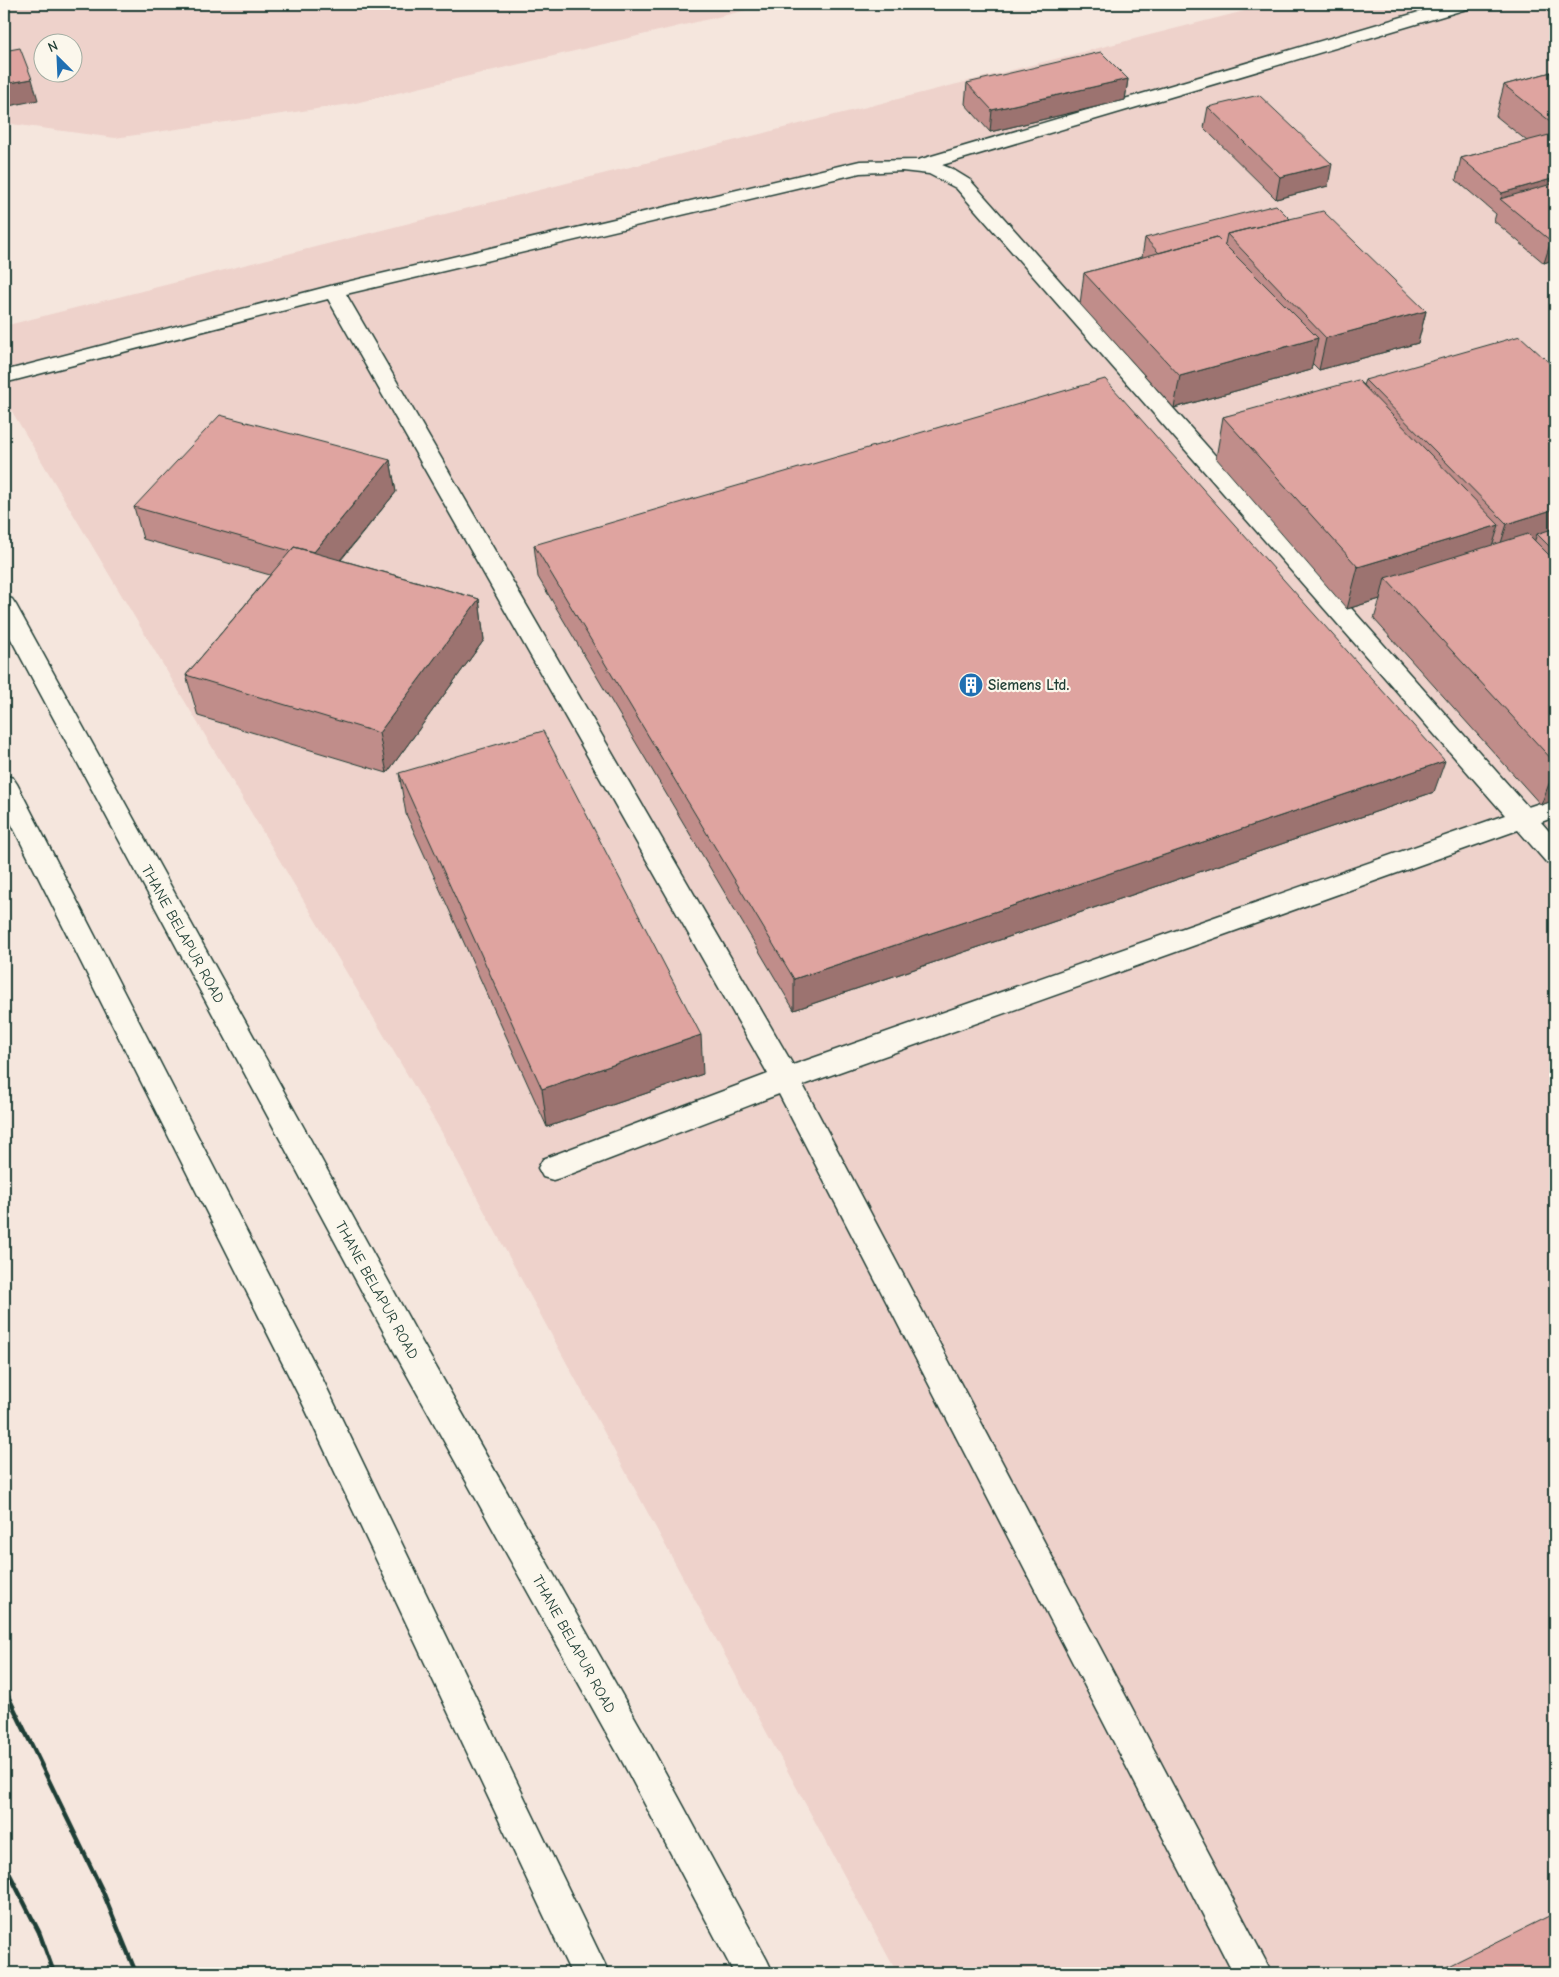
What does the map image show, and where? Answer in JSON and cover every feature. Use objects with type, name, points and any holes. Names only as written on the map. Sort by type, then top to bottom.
[{"type":"main road","points":[[919,166],[1464,4]]},
{"type":"main road","points":[[4,377],[334,291],[860,167],[919,166],[942,172],[963,184],[1555,855]]},
{"type":"main road","points":[[334,291],[786,1079],[1253,1973]]},
{"type":"main road","name":"THANE BELAPUR ROAD","points":[[4,605],[379,1294],[635,1751],[754,1973]]},
{"type":"main road","points":[[4,784],[312,1390],[590,1973]]},
{"type":"main road","points":[[553,1168],[786,1079],[1555,807]]},
{"type":"shaded area","points":[[4,4],[772,4],[351,104],[115,138],[4,123]]},
{"type":"shaded area","points":[[1272,4],[1555,4],[1555,1973],[897,1973],[441,1131],[4,398],[4,326]]},
{"type":"building","points":[[20,48],[32,79],[4,84],[4,51]]},
{"type":"building","points":[[1101,52],[1128,79],[992,110],[967,83]]},
{"type":"building","points":[[1555,71],[1555,125],[1504,85]]},
{"type":"building","points":[[1259,95],[1332,164],[1280,177],[1208,107]]},
{"type":"building","points":[[1549,135],[1555,140],[1555,178],[1502,193],[1461,158]]},
{"type":"building","points":[[1555,183],[1555,240],[1551,241],[1500,199]]},
{"type":"building","points":[[1276,205],[1290,219],[1227,234],[1225,244],[1217,237],[1159,253],[1145,238]]},
{"type":"building","points":[[1323,211],[1426,311],[1326,338],[1227,234]]},
{"type":"building","points":[[1217,237],[1318,338],[1180,376],[1084,273]]},
{"type":"building","points":[[1520,336],[1555,368],[1555,509],[1507,524],[1365,380]]},
{"type":"building","name":"Siemens Ltd.","points":[[1105,379],[1445,761],[794,979],[534,545]]},
{"type":"building","points":[[1358,380],[1499,525],[1358,567],[1223,417]]},
{"type":"building","points":[[220,415],[390,460],[314,552],[294,547],[291,551],[134,507]]},
{"type":"building","points":[[1555,528],[1555,552],[1537,534]]},
{"type":"building","points":[[1528,534],[1555,561],[1555,763],[1385,578]]},
{"type":"building","points":[[294,547],[479,599],[379,733],[186,675]]},
{"type":"building","points":[[543,731],[701,1035],[542,1089],[399,773]]},
{"type":"building","points":[[1555,1913],[1555,1973],[1434,1973]]},
{"type":"railway","points":[[4,1688],[103,1892],[136,1973]]},
{"type":"railway","points":[[4,1863],[39,1932],[54,1973]]},
{"type":"place","name":"Siemens Ltd.","points":[[971,685]]}]
